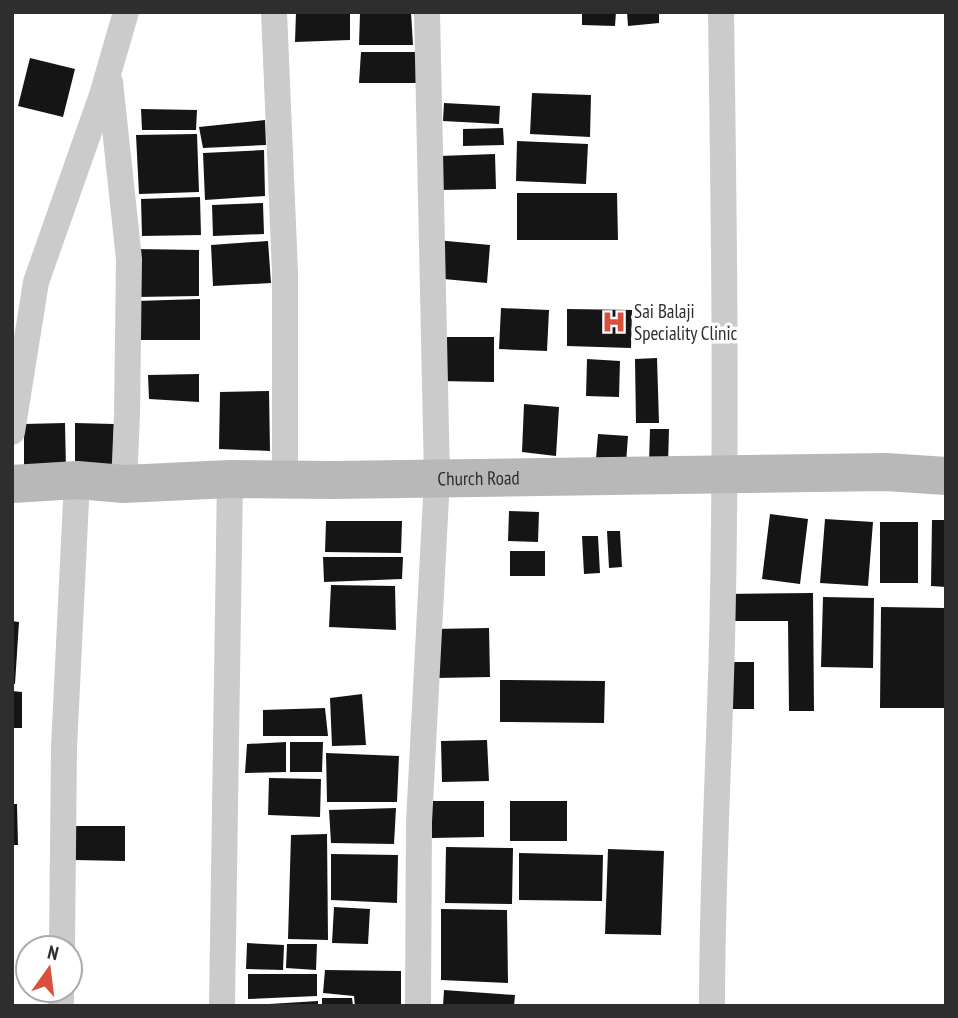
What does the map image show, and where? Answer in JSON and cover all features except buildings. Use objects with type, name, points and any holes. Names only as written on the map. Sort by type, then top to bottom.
[{"type":"main road","name":"Church Road","points":[[12,484],[77,480],[124,484],[230,479],[886,472],[946,476]]},
{"type":"street","points":[[12,432],[36,282],[109,70],[126,12]]},
{"type":"street","points":[[274,12],[285,272],[285,480]]},
{"type":"street","points":[[418,1006],[419,822],[437,478],[427,12]]},
{"type":"street","points":[[712,1006],[724,474],[725,306],[720,12]]},
{"type":"street","points":[[109,70],[130,260],[124,484]]},
{"type":"street","points":[[222,1006],[230,479]]},
{"type":"street","points":[[62,934],[64,748],[77,480]]},
{"type":"place","name":"Sai Balaji Speciality Clinic","points":[[614,322]]}]
